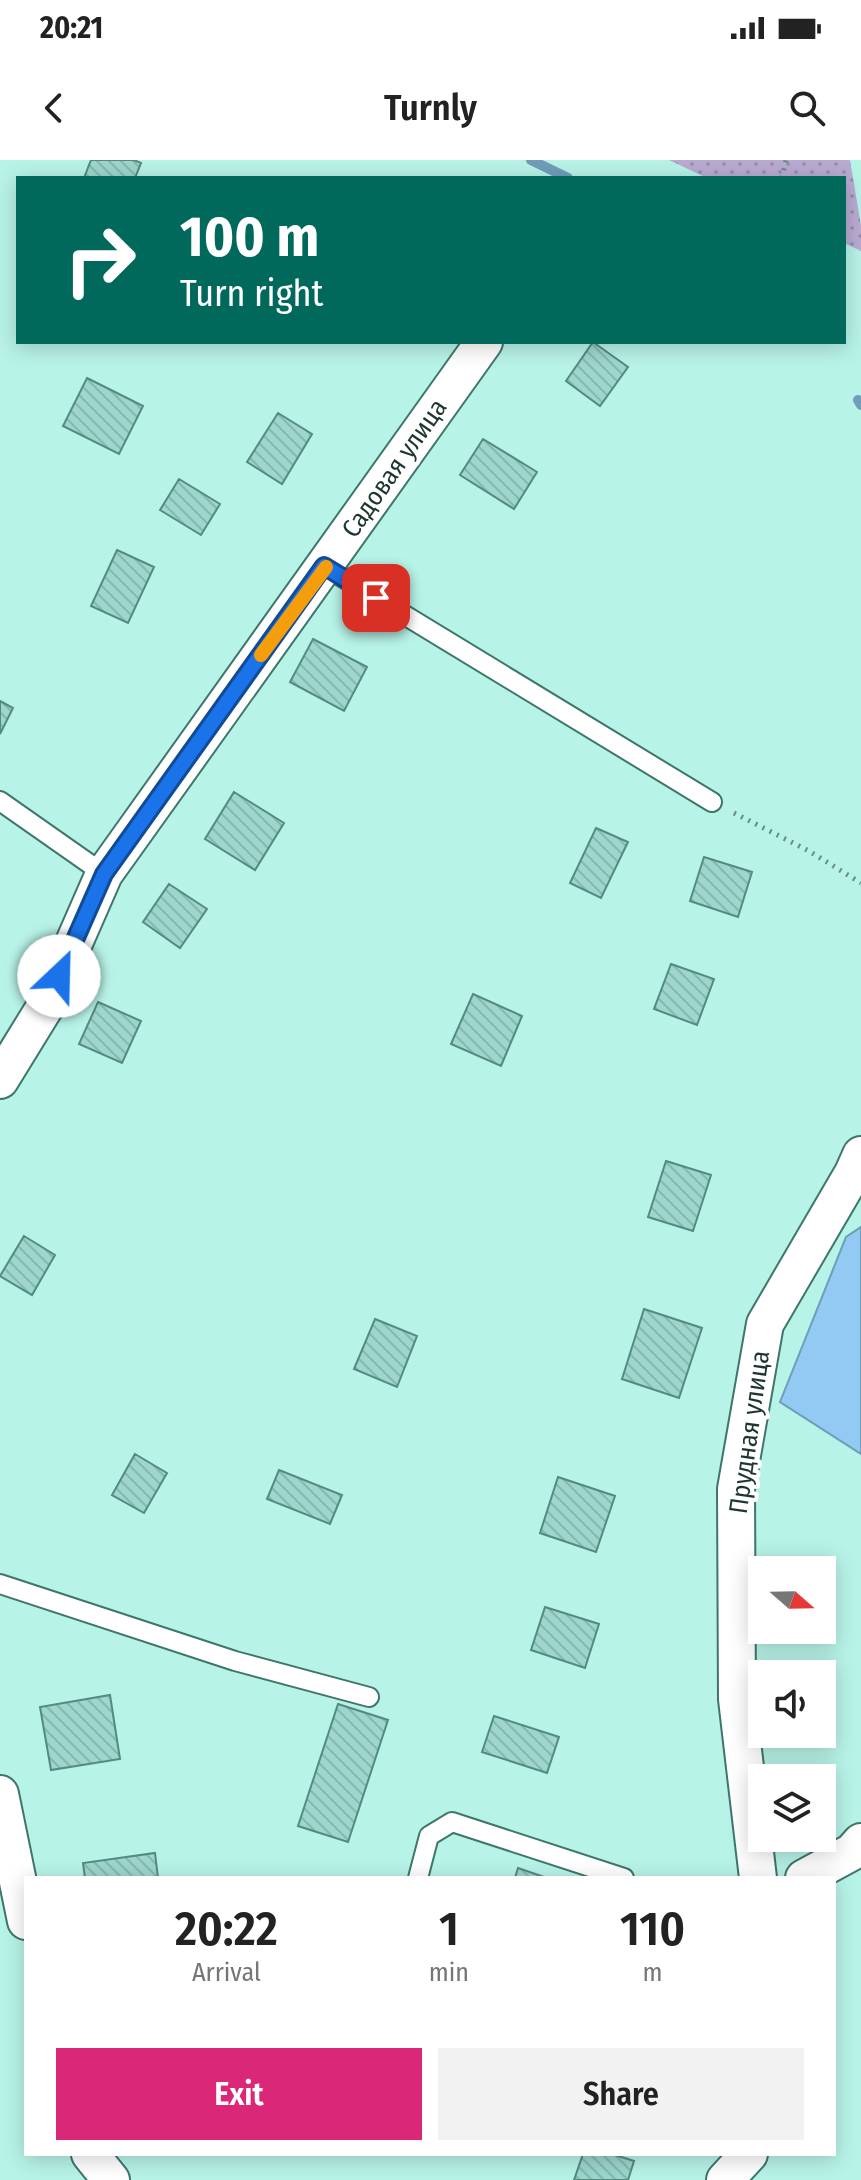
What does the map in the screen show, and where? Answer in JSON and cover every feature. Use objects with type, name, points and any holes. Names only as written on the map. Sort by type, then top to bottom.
[{"type":"street","name":"Садовая улица","points":[[0,1080],[48,1002],[104,874],[483,344]]},
{"type":"street","name":"Прудная улица","points":[[758,1876],[737,1699],[736,1489],[765,1324],[861,1155]]},
{"type":"street","points":[[0,1794],[24,1911]]},
{"type":"street","points":[[808,1876],[852,1852],[861,1842]]},
{"type":"street","points":[[92,2156],[111,2180]]},
{"type":"street","points":[[725,2180],[747,2156]]},
{"type":"lane","points":[[324,566],[712,802]]},
{"type":"lane","points":[[0,801],[104,874]]},
{"type":"lane","points":[[0,1584],[235,1661],[369,1697]]},
{"type":"lane","points":[[419,1876],[429,1836],[452,1822],[618,1876]]},
{"type":"path","points":[[712,802],[809,851],[861,883]]},
{"type":"shaded area","points":[[669,160],[850,160],[861,226],[861,251],[846,244],[846,176],[703,176]]},
{"type":"water","points":[[861,1227],[861,1454],[780,1402],[846,1237]]},
{"type":"building","points":[[91,160],[134,160],[141,163],[136,176],[85,176]]},
{"type":"building","points":[[592,344],[628,367],[600,406],[566,381]]},
{"type":"building","points":[[87,378],[143,406],[119,454],[63,426]]},
{"type":"building","points":[[278,413],[312,434],[282,484],[247,462]]},
{"type":"building","points":[[483,439],[537,472],[514,509],[460,475]]},
{"type":"building","points":[[179,479],[220,504],[201,535],[160,510]]},
{"type":"building","points":[[117,550],[154,567],[128,623],[91,606]]},
{"type":"building","points":[[313,639],[367,667],[344,711],[290,682]]},
{"type":"building","points":[[0,701],[13,708],[0,734]]},
{"type":"building","points":[[234,792],[284,823],[255,870],[205,839]]},
{"type":"building","points":[[596,828],[628,842],[601,898],[570,883]]},
{"type":"building","points":[[704,857],[752,872],[738,917],[690,901]]},
{"type":"building","points":[[169,884],[207,909],[180,948],[143,922]]},
{"type":"building","points":[[671,964],[714,979],[697,1025],[654,1009]]},
{"type":"building","points":[[473,994],[522,1016],[501,1066],[451,1044]]},
{"type":"building","points":[[98,1002],[141,1021],[122,1063],[79,1044]]},
{"type":"building","points":[[666,1161],[711,1175],[693,1231],[648,1217]]},
{"type":"building","points":[[24,1236],[55,1255],[32,1295],[0,1276]]},
{"type":"building","points":[[644,1309],[702,1328],[679,1398],[622,1379]]},
{"type":"building","points":[[375,1319],[417,1336],[397,1387],[354,1369]]},
{"type":"building","points":[[135,1454],[167,1473],[144,1513],[112,1495]]},
{"type":"building","points":[[279,1470],[342,1495],[330,1524],[267,1499]]},
{"type":"building","points":[[558,1477],[615,1496],[596,1552],[540,1533]]},
{"type":"building","points":[[545,1607],[599,1624],[585,1668],[531,1650]]},
{"type":"building","points":[[110,1695],[120,1759],[51,1770],[40,1707]]},
{"type":"building","points":[[338,1704],[388,1720],[348,1842],[298,1826]]},
{"type":"building","points":[[494,1716],[559,1737],[547,1773],[482,1752]]},
{"type":"building","points":[[155,1853],[158,1876],[85,1876],[83,1863]]},
{"type":"building","points":[[518,1868],[541,1876],[516,1876]]},
{"type":"building","points":[[582,2156],[618,2156],[634,2161],[628,2180],[574,2180]]},
{"type":"waterway","points":[[531,160],[564,176]]},
{"type":"waterway","points":[[858,400],[861,405]]},
{"type":"slow traffic","points":[[261,655],[326,567]]},
{"type":"route","points":[[59,976],[104,874],[324,566],[376,598]]}]
